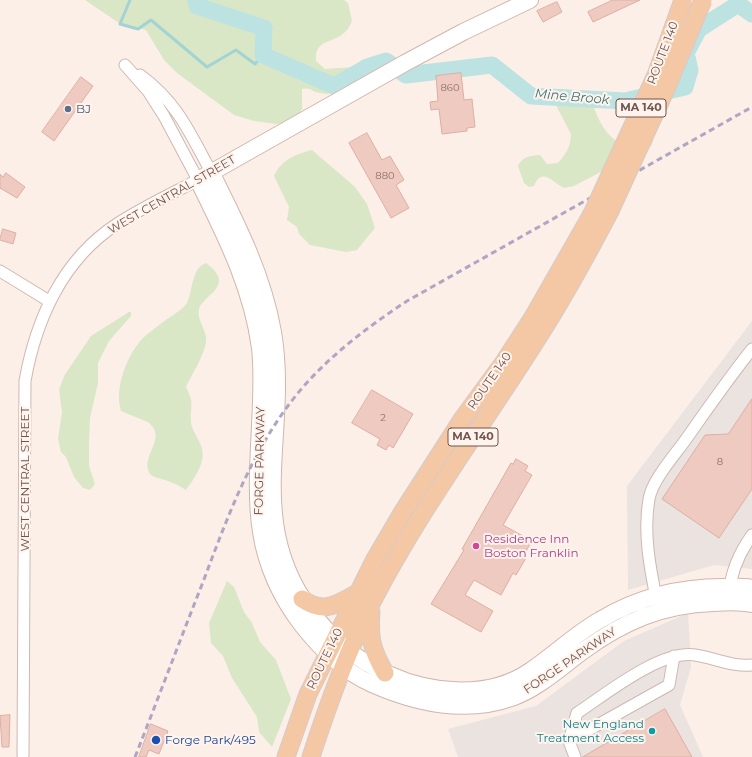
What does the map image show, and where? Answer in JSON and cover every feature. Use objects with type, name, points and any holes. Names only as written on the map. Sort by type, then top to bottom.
[{"type":"main road","name":"ROUTE 140","points":[[286,757],[308,694],[356,594],[402,513],[463,418],[504,362],[532,319],[558,277],[592,214],[656,75],[683,0]]},
{"type":"main road","name":"ROUTE 140","points":[[311,757],[349,652],[372,603],[418,522],[573,281],[610,211],[666,89],[703,0]]},
{"type":"main road","points":[[302,599],[314,606],[323,607],[336,604],[356,594]]},
{"type":"main road","points":[[372,603],[370,629],[371,645],[385,673]]},
{"type":"street","name":"WEST CENTRAL STREET","points":[[23,755],[25,381],[35,337],[49,301],[62,278],[97,240],[117,224],[463,32],[530,0]]},
{"type":"street","points":[[125,64],[156,87],[170,101],[188,128],[204,176],[148,91],[125,64]]},
{"type":"street","name":"FORGE PARKWAY","points":[[204,176],[242,236],[266,301],[273,334],[276,369],[272,498],[275,532],[284,564],[302,599],[343,668],[379,687],[428,703],[462,706],[497,702],[529,690],[657,603]]},
{"type":"street","name":"FORGE PARKWAY","points":[[204,176],[239,267],[254,315],[260,349],[262,384],[257,510],[264,550],[273,576],[284,599],[298,620],[331,646],[349,652],[385,673],[415,684],[449,689],[483,689],[499,686],[530,672],[598,620],[627,606],[657,603],[692,604],[752,588]]},
{"type":"street","points":[[0,271],[49,301]]},
{"type":"street","points":[[657,603],[649,558],[647,526],[649,498],[655,485],[673,457],[752,349]]},
{"type":"street","points":[[729,595],[735,563],[740,552],[752,535]]},
{"type":"street","name":"FORGE PARKWAY","points":[[729,595],[752,604]]},
{"type":"street","points":[[575,757],[569,741],[577,713],[651,666],[674,656],[695,655],[732,664],[752,665]]},
{"type":"street","points":[[569,741],[669,684],[674,656]]},
{"type":"shaded area","points":[[752,321],[752,569],[714,565],[628,590],[627,486]]},
{"type":"shaded area","points":[[688,613],[691,667],[680,705],[703,757],[458,757],[448,729],[536,706],[624,641]]},
{"type":"green space","points":[[85,0],[344,0],[348,3],[352,21],[347,30],[341,36],[326,42],[318,48],[316,61],[325,69],[354,67],[366,75],[350,86],[332,93],[326,94],[302,89],[302,109],[297,118],[277,124],[254,121],[234,115],[177,73],[164,60],[146,30],[119,23]]},
{"type":"green space","points":[[550,94],[574,96],[591,100],[603,127],[615,140],[651,136],[653,139],[652,145],[646,151],[614,165],[574,186],[564,188],[548,178],[541,177],[537,180],[534,186],[529,187],[524,183],[518,166],[522,160],[527,157],[540,155],[547,164],[558,163],[566,153],[570,142],[571,134]]},
{"type":"green space","points":[[312,150],[355,187],[367,204],[375,228],[357,250],[346,252],[310,245],[299,234],[297,227],[287,220],[289,207],[274,176],[277,170],[290,158]]},
{"type":"green space","points":[[206,263],[215,271],[219,278],[215,290],[201,305],[199,310],[199,317],[206,336],[205,348],[186,387],[192,405],[191,423],[200,443],[203,456],[200,468],[186,490],[176,484],[150,474],[148,461],[155,441],[156,435],[154,429],[149,423],[121,411],[119,392],[123,372],[137,345],[143,338],[185,306],[189,298],[195,275],[201,266]]},
{"type":"green space","points":[[131,312],[131,316],[109,341],[98,363],[98,383],[90,418],[89,444],[89,466],[95,484],[90,490],[83,488],[74,477],[66,457],[61,452],[58,439],[62,412],[59,390],[64,376],[91,336]]},
{"type":"green space","points":[[227,581],[234,587],[244,612],[252,623],[260,642],[276,660],[291,699],[272,747],[259,732],[257,717],[232,678],[223,656],[211,643],[209,623]]},
{"type":"building","points":[[613,0],[640,0],[593,22],[588,12]]},
{"type":"building","points":[[557,2],[562,12],[543,22],[537,11]]},
{"type":"building","points":[[461,73],[464,100],[472,99],[475,127],[467,128],[467,131],[442,134],[439,109],[431,110],[430,102],[438,101],[436,76]]},
{"type":"building","points":[[81,77],[93,86],[54,141],[42,132]]},
{"type":"building","points":[[367,133],[382,160],[390,156],[404,180],[396,185],[409,208],[391,218],[349,143]]},
{"type":"building","points":[[6,173],[25,187],[17,198],[0,188],[0,174],[3,177]]},
{"type":"building","points":[[3,229],[16,233],[13,244],[0,240]]},
{"type":"building","points":[[372,390],[413,414],[393,448],[389,445],[386,450],[377,445],[380,439],[352,423]]},
{"type":"building","points":[[752,399],[752,489],[719,538],[662,499],[705,435],[728,434]]},
{"type":"building","name":"Residence Inn Boston Franklin","points":[[516,459],[528,466],[525,471],[532,475],[503,525],[532,541],[523,556],[526,558],[516,575],[513,573],[501,595],[474,580],[465,595],[493,611],[481,632],[431,604],[464,550],[462,549],[511,463],[513,464]]},
{"type":"building","name":"New England Treatment Access","points":[[665,709],[692,757],[583,757]]},
{"type":"building","points":[[10,715],[9,747],[2,747],[0,716]]},
{"type":"building","points":[[151,724],[168,731],[159,754],[149,750],[146,757],[139,757]]},
{"type":"waterway","name":"Mine Brook","points":[[130,0],[120,24],[138,29],[151,20],[207,67],[236,50],[255,64],[263,55]]},
{"type":"waterway","name":"Mine Brook","points":[[196,0],[197,6],[264,28],[263,55],[334,86],[367,67],[386,61],[406,75],[492,65],[531,96],[625,101],[685,87],[690,70],[686,53],[699,29],[738,4],[752,14]]},
{"type":"railway","points":[[135,757],[223,530],[244,480],[270,432],[303,387],[339,351],[379,320],[407,301],[752,107]]},
{"type":"place","name":"BJ","points":[[68,109]]},
{"type":"place","name":"Residence Inn Boston Franklin","points":[[476,546]]},
{"type":"place","name":"New England Treatment Access","points":[[652,731]]},
{"type":"place","name":"Forge Park/495","points":[[156,740]]}]
